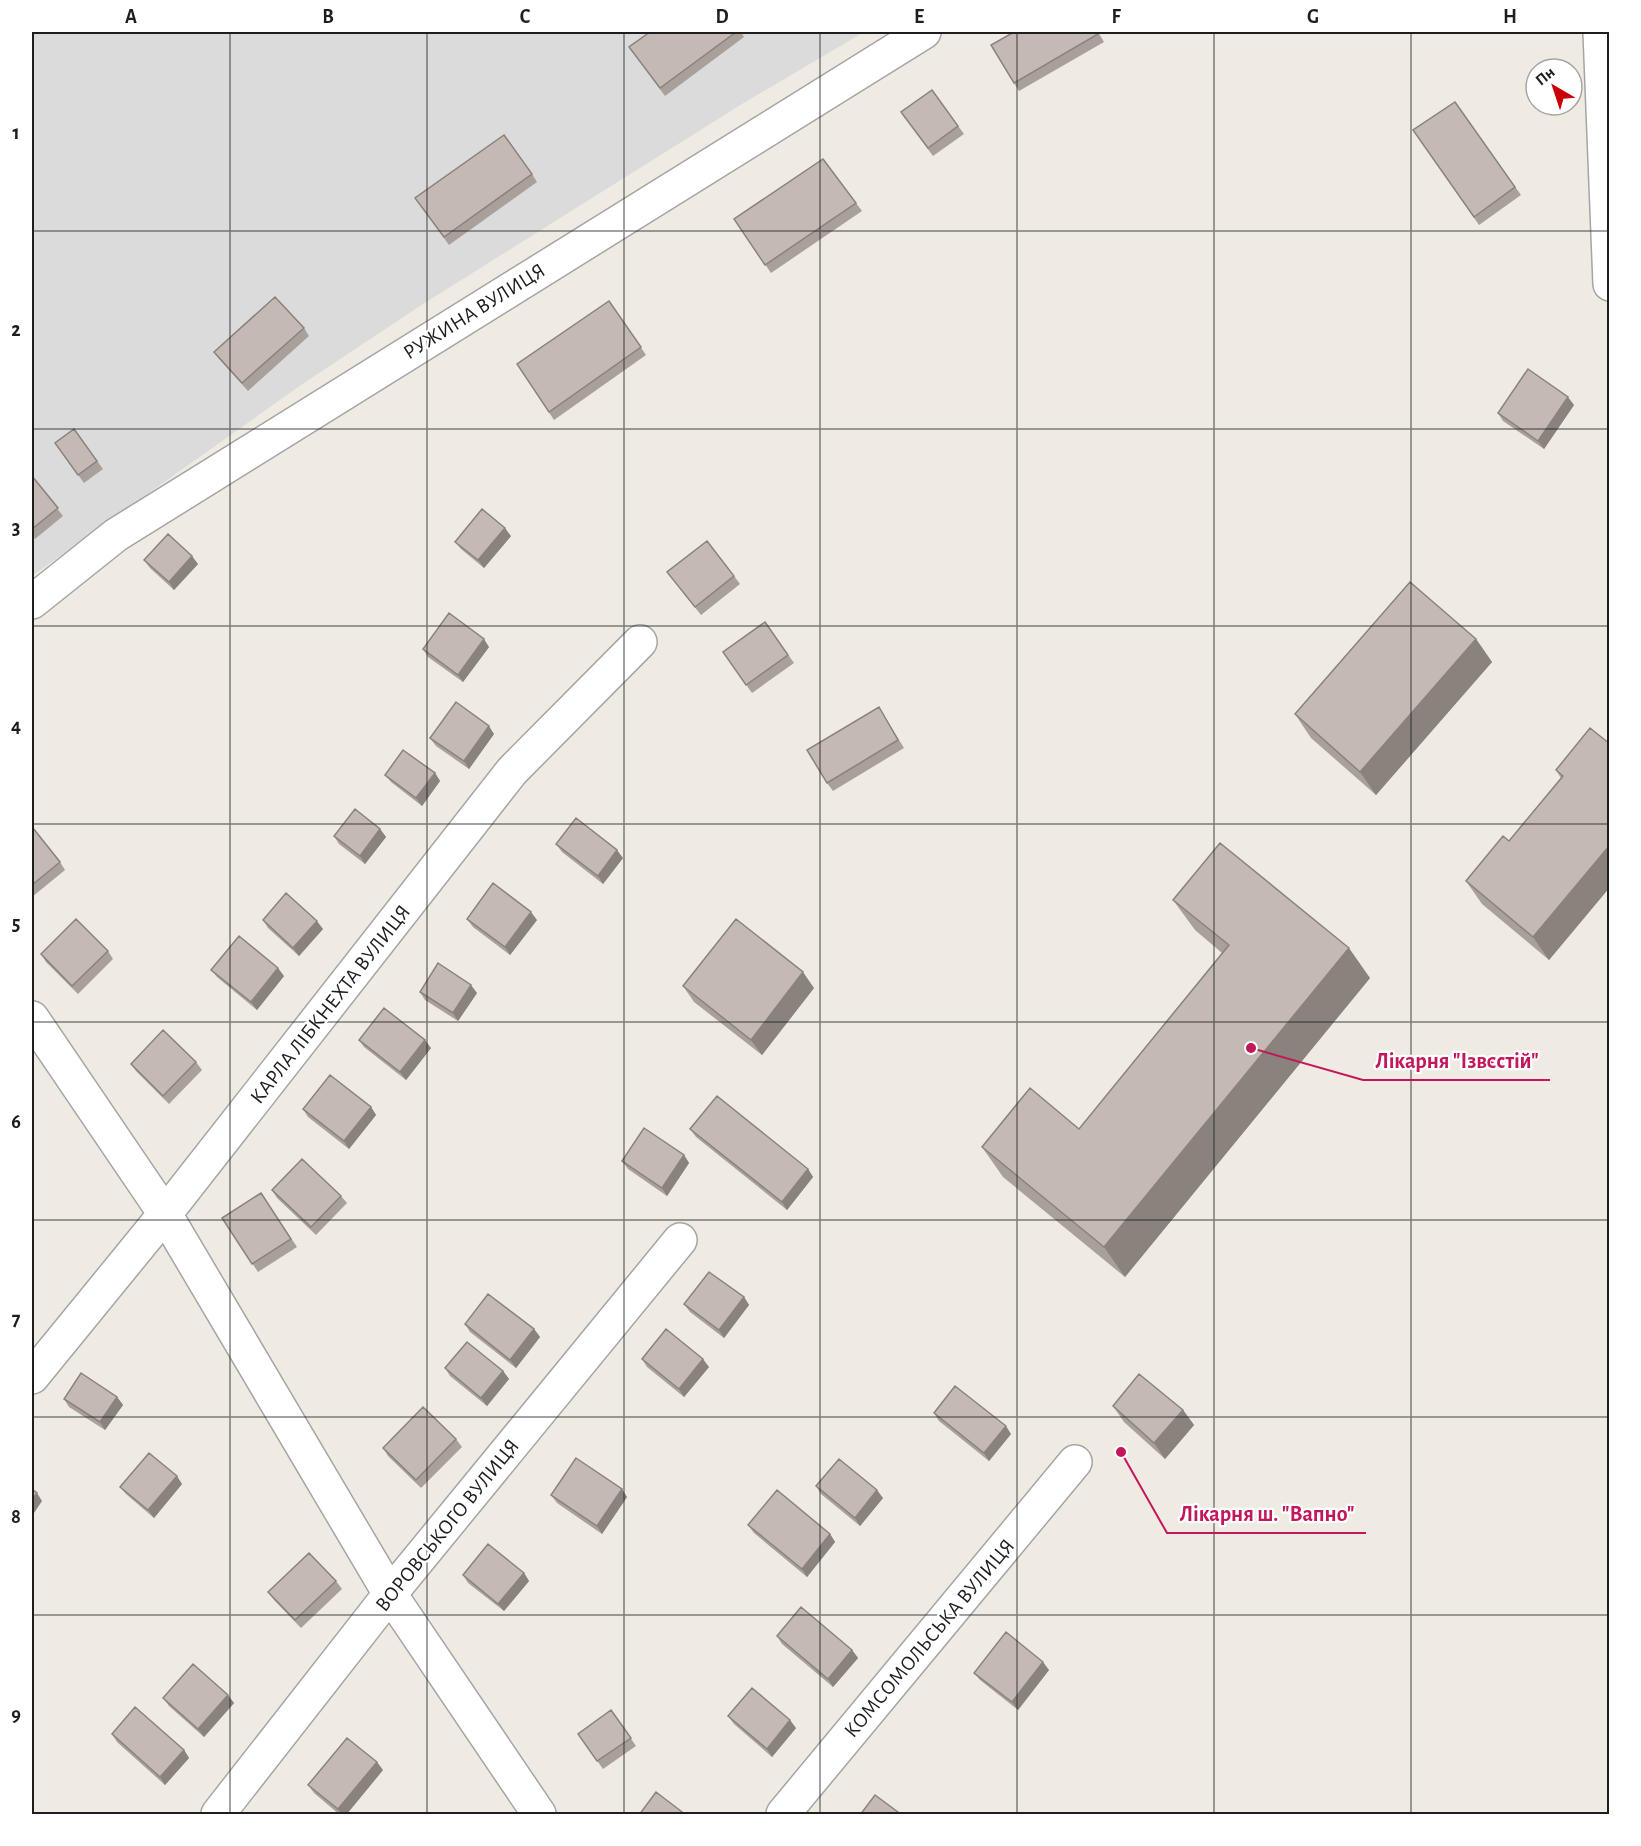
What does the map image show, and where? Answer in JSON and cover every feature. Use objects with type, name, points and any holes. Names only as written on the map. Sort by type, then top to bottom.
[{"type":"street","name":"РУЖИНА ВУЛИЦЯ","points":[[32,602],[116,535],[924,32]]},
{"type":"street","points":[[1600,32],[1610,284]]},
{"type":"street","name":"КАРЛА ЛІБКНЕХТА ВУЛИЦЯ","points":[[32,1377],[165,1214],[512,771],[640,642]]},
{"type":"street","points":[[32,1018],[165,1214],[390,1594],[539,1815]]},
{"type":"street","name":"ВОРОВСЬКОГО ВУЛИЦЯ","points":[[218,1815],[390,1594],[680,1240]]},
{"type":"street","name":"КОМСОМОЛЬСЬКА ВУЛИЦЯ","points":[[783,1815],[1075,1462]]},
{"type":"shaded area","points":[[32,32],[864,32],[742,104],[423,304],[301,385],[32,576]]},
{"type":"building","points":[[650,32],[736,32],[660,88],[629,47]]},
{"type":"building","points":[[1014,32],[1097,32],[1098,34],[1014,83],[991,45]]},
{"type":"building","points":[[932,90],[958,126],[928,148],[901,112]]},
{"type":"building","points":[[1455,102],[1515,187],[1474,217],[1413,130]]},
{"type":"building","points":[[504,135],[532,174],[444,237],[415,198]]},
{"type":"building","points":[[823,159],[856,203],[765,265],[734,219]]},
{"type":"building","points":[[275,297],[304,328],[242,383],[214,352]]},
{"type":"building","points":[[609,301],[641,347],[549,412],[517,364]]},
{"type":"building","points":[[1528,369],[1568,397],[1538,441],[1498,413]]},
{"type":"building","points":[[74,429],[97,461],[78,475],[55,443]]},
{"type":"building","points":[[32,476],[58,508],[32,529]]},
{"type":"building","points":[[482,509],[505,528],[478,560],[455,542]]},
{"type":"building","points":[[168,534],[192,556],[169,582],[144,560]]},
{"type":"building","points":[[707,541],[734,576],[695,607],[667,572]]},
{"type":"building","points":[[1410,582],[1476,639],[1360,772],[1295,714]]},
{"type":"building","points":[[449,613],[484,639],[458,675],[423,649]]},
{"type":"building","points":[[765,622],[788,655],[746,685],[723,652]]},
{"type":"building","points":[[456,702],[489,726],[464,761],[430,738]]},
{"type":"building","points":[[879,707],[898,740],[827,783],[807,750]]},
{"type":"building","points":[[1590,728],[1610,744],[1610,845],[1533,937],[1466,881],[1503,836],[1509,841],[1563,776],[1556,770]]},
{"type":"building","points":[[403,750],[435,773],[416,798],[385,775]]},
{"type":"building","points":[[355,809],[380,829],[360,856],[334,836]]},
{"type":"building","points":[[576,818],[617,850],[598,876],[556,844]]},
{"type":"building","points":[[32,829],[60,862],[32,885]]},
{"type":"building","points":[[1220,843],[1349,948],[1104,1247],[982,1147],[1030,1088],[1079,1129],[1229,945],[1173,900]]},
{"type":"building","points":[[493,883],[531,912],[505,947],[467,919]]},
{"type":"building","points":[[286,893],[317,921],[293,948],[263,920]]},
{"type":"building","points":[[76,919],[108,951],[72,986],[41,954]]},
{"type":"building","points":[[736,919],[803,972],[751,1040],[683,986]]},
{"type":"building","points":[[239,936],[278,968],[251,1002],[211,970]]},
{"type":"building","points":[[438,963],[471,985],[453,1013],[420,992]]},
{"type":"building","points":[[384,1008],[425,1040],[400,1072],[359,1040]]},
{"type":"building","points":[[163,1030],[196,1062],[163,1096],[131,1064]]},
{"type":"building","points":[[330,1075],[371,1107],[344,1141],[303,1109]]},
{"type":"building","points":[[717,1096],[808,1169],[782,1202],[690,1129]]},
{"type":"building","points":[[644,1128],[684,1155],[662,1188],[622,1161]]},
{"type":"building","points":[[302,1159],[341,1196],[311,1227],[272,1190]]},
{"type":"building","points":[[261,1193],[291,1239],[252,1264],[222,1218]]},
{"type":"building","points":[[709,1272],[744,1297],[719,1330],[684,1304]]},
{"type":"building","points":[[488,1294],[534,1329],[510,1360],[465,1324]]},
{"type":"building","points":[[666,1329],[703,1359],[679,1389],[642,1359]]},
{"type":"building","points":[[467,1342],[503,1371],[481,1398],[445,1368]]},
{"type":"building","points":[[81,1373],[117,1397],[100,1422],[64,1399]]},
{"type":"building","points":[[1139,1374],[1183,1410],[1154,1443],[1113,1406]]},
{"type":"building","points":[[955,1386],[1006,1426],[984,1453],[934,1413]]},
{"type":"building","points":[[423,1407],[456,1439],[416,1480],[383,1448]]},
{"type":"building","points":[[149,1453],[177,1476],[148,1510],[120,1487]]},
{"type":"building","points":[[576,1458],[622,1489],[597,1526],[551,1495]]},
{"type":"building","points":[[839,1459],[877,1490],[855,1518],[816,1486]]},
{"type":"building","points":[[32,1489],[37,1493],[32,1500]]},
{"type":"building","points":[[777,1490],[830,1534],[802,1569],[748,1525]]},
{"type":"building","points":[[488,1544],[524,1573],[498,1604],[463,1575]]},
{"type":"building","points":[[309,1553],[336,1581],[295,1620],[268,1592]]},
{"type":"building","points":[[801,1607],[852,1650],[828,1679],[777,1636]]},
{"type":"building","points":[[1006,1632],[1043,1662],[1012,1702],[974,1673]]},
{"type":"building","points":[[193,1664],[228,1695],[198,1729],[163,1698]]},
{"type":"building","points":[[752,1688],[790,1720],[767,1749],[728,1716]]},
{"type":"building","points":[[135,1707],[184,1750],[160,1777],[112,1734]]},
{"type":"building","points":[[611,1710],[631,1738],[597,1761],[578,1734]]},
{"type":"building","points":[[347,1738],[377,1762],[338,1809],[308,1785]]},
{"type":"building","points":[[656,1792],[686,1815],[639,1815]]},
{"type":"building","points":[[875,1795],[902,1815],[860,1815]]},
{"type":"place","name":"Лікарня \"Ізвєстій\"","points":[[1251,1048]]},
{"type":"place","name":"Лікарня ш. \"Вапно\"","points":[[1121,1452]]}]
